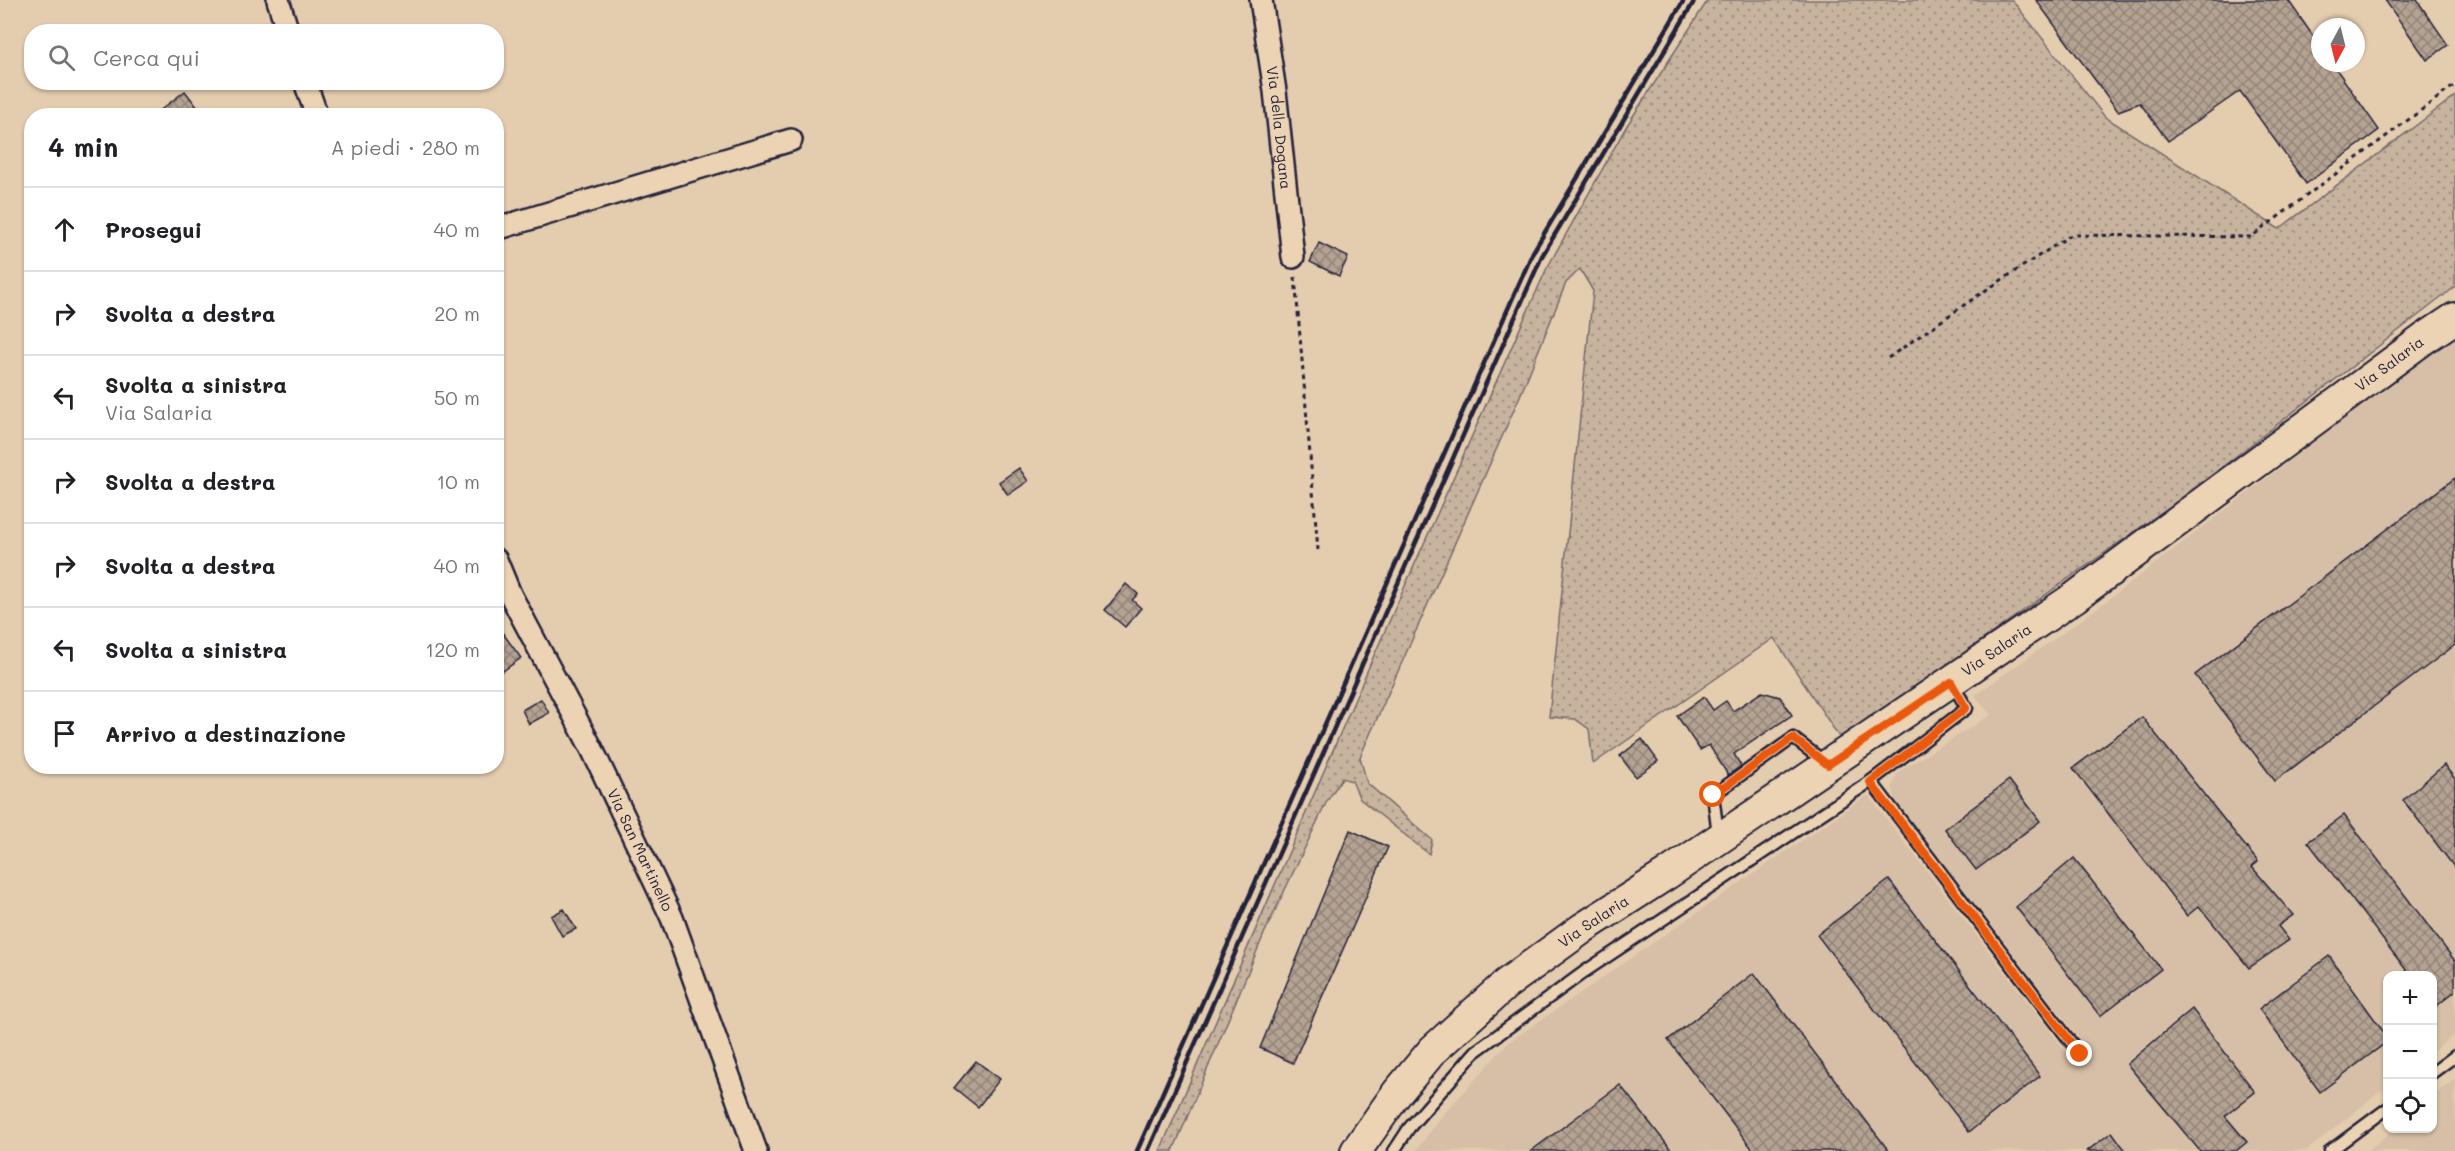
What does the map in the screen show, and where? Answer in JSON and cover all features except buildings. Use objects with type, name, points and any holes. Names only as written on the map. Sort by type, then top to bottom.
[{"type":"main road","name":"Via Salaria","points":[[1356,1151],[1415,1070],[1468,1016],[1506,984],[1583,928],[1719,839],[2075,597],[2455,318]]},
{"type":"street","points":[[278,0],[286,24]]},
{"type":"street","name":"Via della Dogana","points":[[1261,0],[1275,91],[1293,257]]},
{"type":"street","points":[[308,90],[314,108]]},
{"type":"street","points":[[504,227],[791,140]]},
{"type":"street","name":"Via San Martinello","points":[[504,579],[592,749],[672,918],[756,1151]]},
{"type":"lane","points":[[1394,1151],[1409,1128],[1476,1051],[1584,972],[1870,782],[1966,708],[1951,682]]},
{"type":"lane","points":[[1719,839],[1713,795],[1793,738],[1828,765]]},
{"type":"lane","points":[[1870,782],[2080,1054]]},
{"type":"lane","points":[[2437,1070],[2455,1056]]},
{"type":"lane","points":[[2330,1151],[2383,1112]]},
{"type":"path","points":[[1888,358],[2071,235],[2251,237],[2455,85]]},
{"type":"path","points":[[1293,257],[1318,550]]},
{"type":"shaded area","points":[[1708,0],[2012,0],[2105,117],[2279,229],[2455,96],[2455,287],[2182,498],[1841,740],[1774,638],[1593,764],[1589,729],[1575,719],[1549,717],[1593,291],[1580,269],[1566,283],[1520,396],[1360,757],[1367,783],[1432,840],[1429,854],[1360,799],[1352,781],[1342,778],[1327,801],[1264,934],[1173,1151],[1160,1151],[1368,669],[1546,270],[1626,127]]},
{"type":"shaded area","points":[[2455,338],[2455,1034],[2437,1048],[2437,971],[2383,971],[2383,1089],[2306,1151],[1416,1151],[1442,1116],[1509,1042],[1868,795],[2075,1063],[2090,1052],[1896,801],[1892,787],[1896,776],[1903,769],[1991,715],[1975,695],[2091,613],[2422,359]]},
{"type":"shaded area","points":[[2455,1079],[2455,1151],[2368,1151],[2389,1133],[2437,1133],[2437,1093]]},
{"type":"railway","points":[[1137,1151],[1533,252],[1684,0]]},
{"type":"railway","points":[[1148,1151],[1542,256],[1695,0]]},
{"type":"route","points":[[1713,795],[1793,738],[1828,765],[1951,682],[1966,708],[1870,782],[2080,1054]]}]
